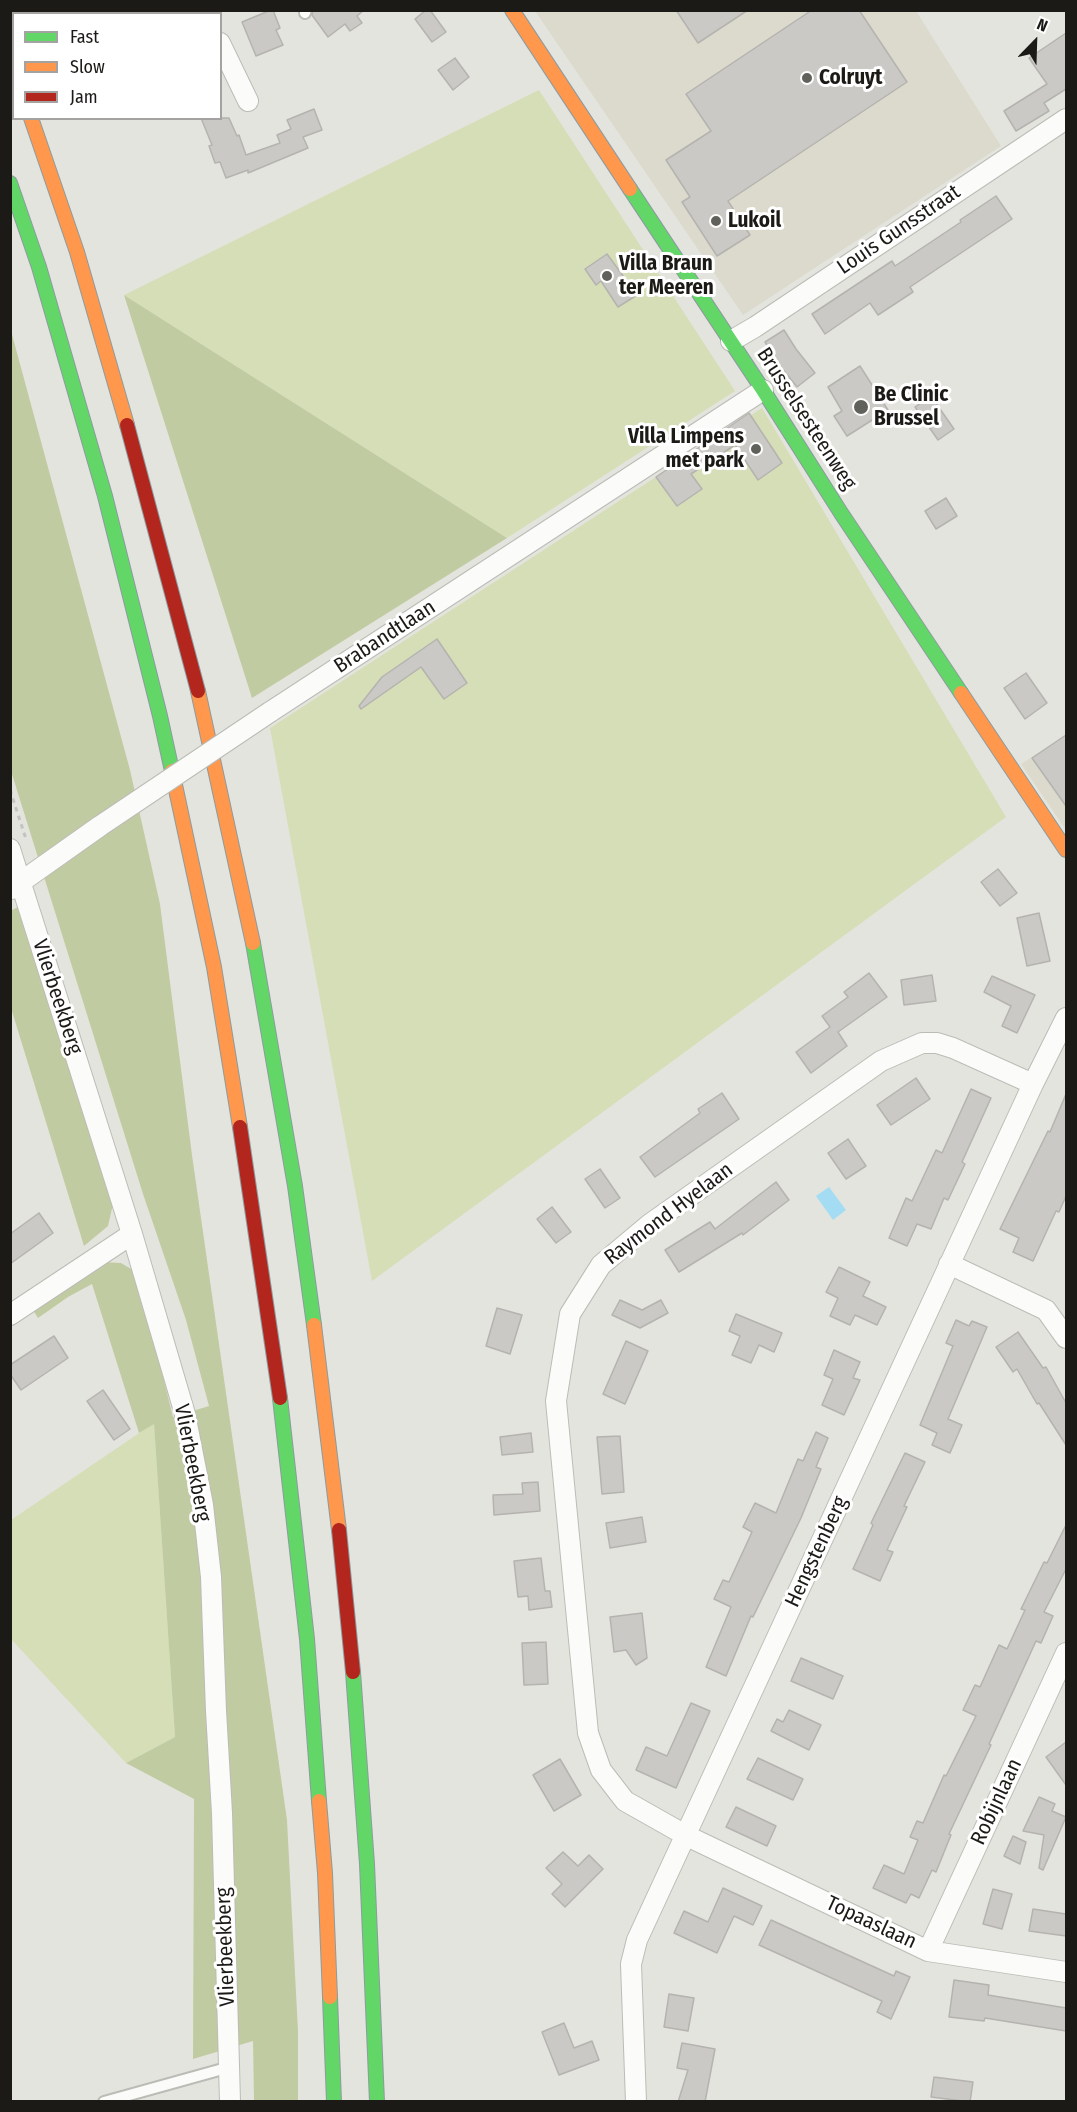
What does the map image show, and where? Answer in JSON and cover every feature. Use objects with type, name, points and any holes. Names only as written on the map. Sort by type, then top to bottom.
[{"type":"main road","name":"Brusselsesteenweg","points":[[512,10],[731,341],[841,513],[1066,850]]},
{"type":"main road","points":[[32,120],[77,252],[145,487],[200,697],[256,957],[298,1209],[326,1406],[350,1632],[367,1864],[377,2102]]},
{"type":"main road","points":[[10,183],[42,279],[108,508],[160,716],[214,967],[257,1233],[281,1409],[307,1639],[325,1873],[334,2102]]},
{"type":"street","points":[[222,47],[248,101]]},
{"type":"street","name":"Louis Gunsstraat","points":[[731,341],[1066,119]]},
{"type":"street","name":"Brabandtlaan","points":[[15,886],[270,712],[763,390]]},
{"type":"street","name":"Vlierbeekberg","points":[[19,845],[15,886],[132,1234],[184,1414],[203,1504],[211,1577],[222,1813],[230,2102]]},
{"type":"street","name":"Hengstenberg","points":[[636,2102],[631,1964],[637,1940],[687,1836],[949,1264],[1066,1018]]},
{"type":"street","name":"Raymond Hyelaan","points":[[687,1836],[626,1801],[601,1770],[588,1733],[556,1401],[570,1314],[601,1265],[650,1224],[881,1061],[921,1043],[937,1043],[1033,1084]]},
{"type":"street","points":[[10,1315],[132,1234]]},
{"type":"street","points":[[949,1264],[1046,1310],[1066,1338]]},
{"type":"street","name":"Robijnlaan","points":[[928,1951],[1065,1664]]},
{"type":"street","name":"Topaaslaan","points":[[687,1836],[928,1951],[1066,1972]]},
{"type":"lane","points":[[104,2102],[230,2067]]},
{"type":"path","points":[[10,790],[19,845]]},
{"type":"shaded area","points":[[535,11],[916,11],[1001,146],[743,315]]},
{"type":"shaded area","points":[[1066,735],[1066,830],[1021,764]]},
{"type":"green space","points":[[539,90],[735,391],[507,538],[124,295]]},
{"type":"green space","points":[[124,295],[507,538],[252,698]]},
{"type":"green space","points":[[10,327],[130,770],[160,904],[192,1155],[287,1820],[298,2031],[298,2101],[254,2101],[253,2041],[193,2059],[194,1799],[126,1763],[175,1737],[154,1424],[139,1433],[92,1284],[38,1318],[33,1310],[102,1262],[121,1263],[133,1270],[142,1292],[173,1417],[209,1406],[186,1320],[143,1194],[11,771]]},
{"type":"green space","points":[[762,408],[1006,817],[372,1281],[270,728]]},
{"type":"green space","points":[[18,907],[113,1204],[108,1226],[84,1246],[11,1008],[10,911]]},
{"type":"green space","points":[[154,1423],[175,1737],[126,1763],[11,1639],[11,1520]]},
{"type":"water","points":[[829,1187],[846,1210],[833,1220],[816,1196]]},
{"type":"building","points":[[271,10],[280,28],[276,30],[283,45],[256,56],[242,22]]},
{"type":"building","points":[[313,10],[364,10],[357,16],[362,23],[350,31],[345,24],[328,37],[312,15]]},
{"type":"building","points":[[426,10],[430,10],[446,32],[432,42],[415,19]]},
{"type":"building","points":[[676,10],[748,10],[698,43]]},
{"type":"building","points":[[812,10],[859,10],[907,82],[728,201],[750,235],[717,256],[682,202],[690,197],[666,160],[711,131],[686,94]]},
{"type":"building","points":[[1066,33],[1066,89],[1044,103],[1049,111],[1016,131],[1004,111],[1047,84],[1029,58]]},
{"type":"building","points":[[455,58],[469,77],[453,90],[438,70]]},
{"type":"building","points":[[314,109],[322,130],[303,137],[308,148],[248,173],[248,170],[226,178],[220,162],[215,163],[209,146],[212,145],[202,120],[229,118],[237,136],[239,135],[246,155],[280,143],[277,135],[291,129],[287,120]]},
{"type":"building","points":[[996,196],[1012,219],[910,287],[913,292],[878,315],[870,303],[825,334],[812,314],[892,261],[895,266]]},
{"type":"building","name":"Villa Braun ter Meeren","points":[[607,254],[637,295],[618,307],[601,281],[596,285],[585,269]]},
{"type":"building","points":[[784,330],[815,373],[797,387],[777,362],[765,342]]},
{"type":"building","points":[[860,366],[888,410],[847,436],[834,416],[842,411],[828,387]]},
{"type":"building","points":[[931,396],[954,429],[938,440],[915,407]]},
{"type":"building","points":[[749,413],[782,463],[758,480],[735,445],[691,474],[702,489],[677,506],[656,477]]},
{"type":"building","points":[[946,498],[957,516],[936,529],[925,511]]},
{"type":"building","points":[[437,639],[467,683],[444,699],[421,667],[361,709],[359,706],[382,677]]},
{"type":"building","points":[[1026,673],[1047,703],[1025,719],[1004,688]]},
{"type":"building","points":[[1066,735],[1066,806],[1032,758]]},
{"type":"building","points":[[998,869],[1017,893],[1000,906],[981,882]]},
{"type":"building","points":[[1039,913],[1050,961],[1027,966],[1017,918]]},
{"type":"building","points":[[869,973],[887,997],[838,1032],[847,1046],[811,1073],[796,1052],[830,1027],[822,1016],[848,997],[844,992]]},
{"type":"building","points":[[932,975],[936,1001],[904,1005],[901,980]]},
{"type":"building","points":[[992,976],[1035,995],[1017,1033],[1002,1026],[1011,1006],[984,992]]},
{"type":"building","points":[[916,1078],[930,1099],[891,1125],[877,1105]]},
{"type":"building","points":[[971,1089],[991,1098],[962,1162],[965,1164],[948,1200],[944,1198],[931,1229],[917,1224],[907,1246],[889,1238],[906,1198],[912,1201],[936,1150],[942,1153]]},
{"type":"building","points":[[722,1093],[739,1119],[655,1177],[640,1157],[700,1113],[698,1109]]},
{"type":"building","points":[[1066,1094],[1066,1196],[1059,1212],[1056,1211],[1033,1261],[1013,1252],[1019,1238],[1000,1229],[1048,1131],[1050,1132]]},
{"type":"building","points":[[848,1139],[866,1166],[846,1179],[828,1153]]},
{"type":"building","points":[[600,1169],[620,1198],[605,1208],[585,1179]]},
{"type":"building","points":[[776,1182],[789,1200],[743,1235],[742,1233],[679,1272],[665,1250],[710,1222],[715,1229]]},
{"type":"building","points":[[552,1207],[571,1232],[556,1243],[537,1219]]},
{"type":"building","points":[[39,1213],[53,1233],[10,1264],[10,1234]]},
{"type":"building","points":[[839,1267],[870,1282],[863,1296],[886,1307],[877,1325],[855,1315],[850,1325],[830,1316],[838,1298],[826,1292]]},
{"type":"building","points":[[620,1300],[642,1310],[661,1300],[668,1313],[640,1328],[612,1315]]},
{"type":"building","points":[[497,1308],[522,1315],[510,1354],[486,1346]]},
{"type":"building","points":[[736,1314],[782,1333],[774,1352],[759,1345],[751,1363],[732,1355],[740,1336],[729,1331]]},
{"type":"building","points":[[956,1320],[969,1326],[972,1321],[987,1327],[948,1419],[962,1425],[950,1453],[932,1445],[937,1433],[920,1425],[953,1346],[946,1343]]},
{"type":"building","points":[[1018,1332],[1043,1368],[1046,1367],[1066,1403],[1066,1445],[1039,1403],[1037,1404],[1017,1369],[1013,1372],[996,1347]]},
{"type":"building","points":[[54,1336],[68,1358],[21,1390],[10,1374],[10,1365]]},
{"type":"building","points":[[626,1341],[648,1351],[625,1404],[603,1394]]},
{"type":"building","points":[[834,1350],[860,1362],[853,1378],[860,1380],[844,1415],[822,1405],[833,1379],[824,1375]]},
{"type":"building","points":[[103,1390],[130,1429],[114,1440],[87,1401]]},
{"type":"building","points":[[816,1432],[828,1438],[816,1467],[821,1469],[801,1518],[753,1617],[751,1616],[726,1676],[706,1667],[731,1607],[714,1599],[723,1580],[729,1582],[752,1532],[743,1527],[755,1503],[776,1513],[798,1459],[803,1461]]},
{"type":"building","points":[[531,1433],[533,1452],[502,1455],[500,1437]]},
{"type":"building","points":[[620,1436],[624,1492],[602,1494],[597,1437]]},
{"type":"building","points":[[905,1453],[925,1462],[904,1506],[907,1507],[887,1550],[893,1552],[880,1581],[853,1569],[873,1525],[871,1523]]},
{"type":"building","points":[[538,1482],[540,1511],[494,1515],[493,1495],[523,1494],[522,1483]]},
{"type":"building","points":[[642,1517],[646,1542],[610,1548],[606,1523]]},
{"type":"building","points":[[1066,1525],[1066,1569],[1044,1612],[1053,1616],[1041,1643],[1036,1641],[949,1834],[951,1835],[936,1872],[932,1870],[919,1898],[911,1894],[906,1903],[873,1888],[884,1865],[904,1874],[918,1840],[910,1837],[917,1821],[923,1823],[944,1775],[946,1776],[976,1716],[963,1710],[975,1685],[980,1687],[999,1645],[1007,1649],[1025,1610],[1021,1609],[1044,1562],[1047,1563]]},
{"type":"building","points":[[541,1558],[545,1591],[550,1591],[552,1607],[529,1610],[528,1596],[518,1597],[514,1561]]},
{"type":"building","points":[[642,1613],[647,1658],[636,1665],[626,1650],[614,1652],[610,1617]]},
{"type":"building","points":[[546,1642],[548,1684],[524,1685],[522,1643]]},
{"type":"building","points":[[801,1658],[843,1676],[833,1699],[791,1681]]},
{"type":"building","points":[[691,1703],[710,1711],[676,1788],[636,1770],[646,1747],[667,1756]]},
{"type":"building","points":[[789,1710],[821,1725],[809,1750],[771,1731],[777,1719],[783,1722]]},
{"type":"building","points":[[1066,1742],[1066,1785],[1046,1757]]},
{"type":"building","points":[[758,1758],[803,1779],[793,1800],[747,1779]]},
{"type":"building","points":[[560,1759],[581,1795],[554,1811],[533,1775]]},
{"type":"building","points":[[1039,1797],[1055,1804],[1052,1811],[1066,1817],[1043,1870],[1039,1868],[1044,1835],[1023,1831]]},
{"type":"building","points":[[736,1807],[776,1826],[767,1846],[726,1827]]},
{"type":"building","points":[[1013,1836],[1026,1842],[1020,1864],[1004,1856]]},
{"type":"building","points":[[563,1852],[578,1866],[589,1855],[603,1869],[565,1907],[552,1894],[562,1884],[546,1868]]},
{"type":"building","points":[[723,1888],[762,1906],[753,1925],[734,1916],[717,1953],[674,1933],[684,1911],[708,1922]]},
{"type":"building","points":[[993,1889],[1012,1894],[1002,1929],[983,1924]]},
{"type":"building","points":[[1033,1909],[1066,1914],[1066,1936],[1029,1931]]},
{"type":"building","points":[[771,1920],[894,1976],[896,1971],[910,1977],[891,2019],[877,2012],[882,2001],[759,1945]]},
{"type":"building","points":[[954,1980],[989,1985],[988,1995],[1066,2008],[1066,2031],[985,2018],[984,2021],[949,2017]]},
{"type":"building","points":[[669,1994],[694,1998],[688,2031],[664,2027]]},
{"type":"building","points":[[564,2023],[574,2048],[592,2041],[599,2060],[559,2075],[542,2032]]},
{"type":"building","points":[[682,2043],[715,2049],[705,2102],[678,2102],[688,2070],[677,2068]]},
{"type":"building","points":[[934,2077],[973,2082],[970,2102],[931,2097]]},
{"type":"traffic: fast","points":[[10,58],[12,62]]},
{"type":"traffic: fast","points":[[10,183],[39,267],[105,496],[172,771]]},
{"type":"traffic: fast","points":[[630,189],[961,693]]},
{"type":"traffic: fast","points":[[253,943],[295,1186],[314,1325]]},
{"type":"traffic: fast","points":[[280,1398],[307,1639],[319,1801]]},
{"type":"traffic: fast","points":[[353,1672],[367,1864],[377,2102]]},
{"type":"traffic: fast","points":[[330,1997],[334,2102]]},
{"type":"traffic: slow","points":[[512,10],[630,189]]},
{"type":"traffic: slow","points":[[32,120],[77,252],[127,425]]},
{"type":"traffic: slow","points":[[198,691],[253,943]]},
{"type":"traffic: slow","points":[[961,693],[1066,850]]},
{"type":"traffic: slow","points":[[172,771],[214,967],[240,1127]]},
{"type":"traffic: slow","points":[[314,1325],[339,1530]]},
{"type":"traffic: slow","points":[[319,1801],[325,1873],[330,1997]]},
{"type":"traffic: jam","points":[[127,425],[198,691]]},
{"type":"traffic: jam","points":[[240,1127],[280,1398]]},
{"type":"traffic: jam","points":[[339,1530],[353,1672]]},
{"type":"place","name":"Colruyt","points":[[807,78]]},
{"type":"place","name":"Lukoil","points":[[716,221]]},
{"type":"place","name":"Villa Braun ter Meeren","points":[[607,276]]},
{"type":"place","name":"Be Clinic Brussel","points":[[861,407]]},
{"type":"place","name":"Villa Limpens met park","points":[[756,449]]}]
